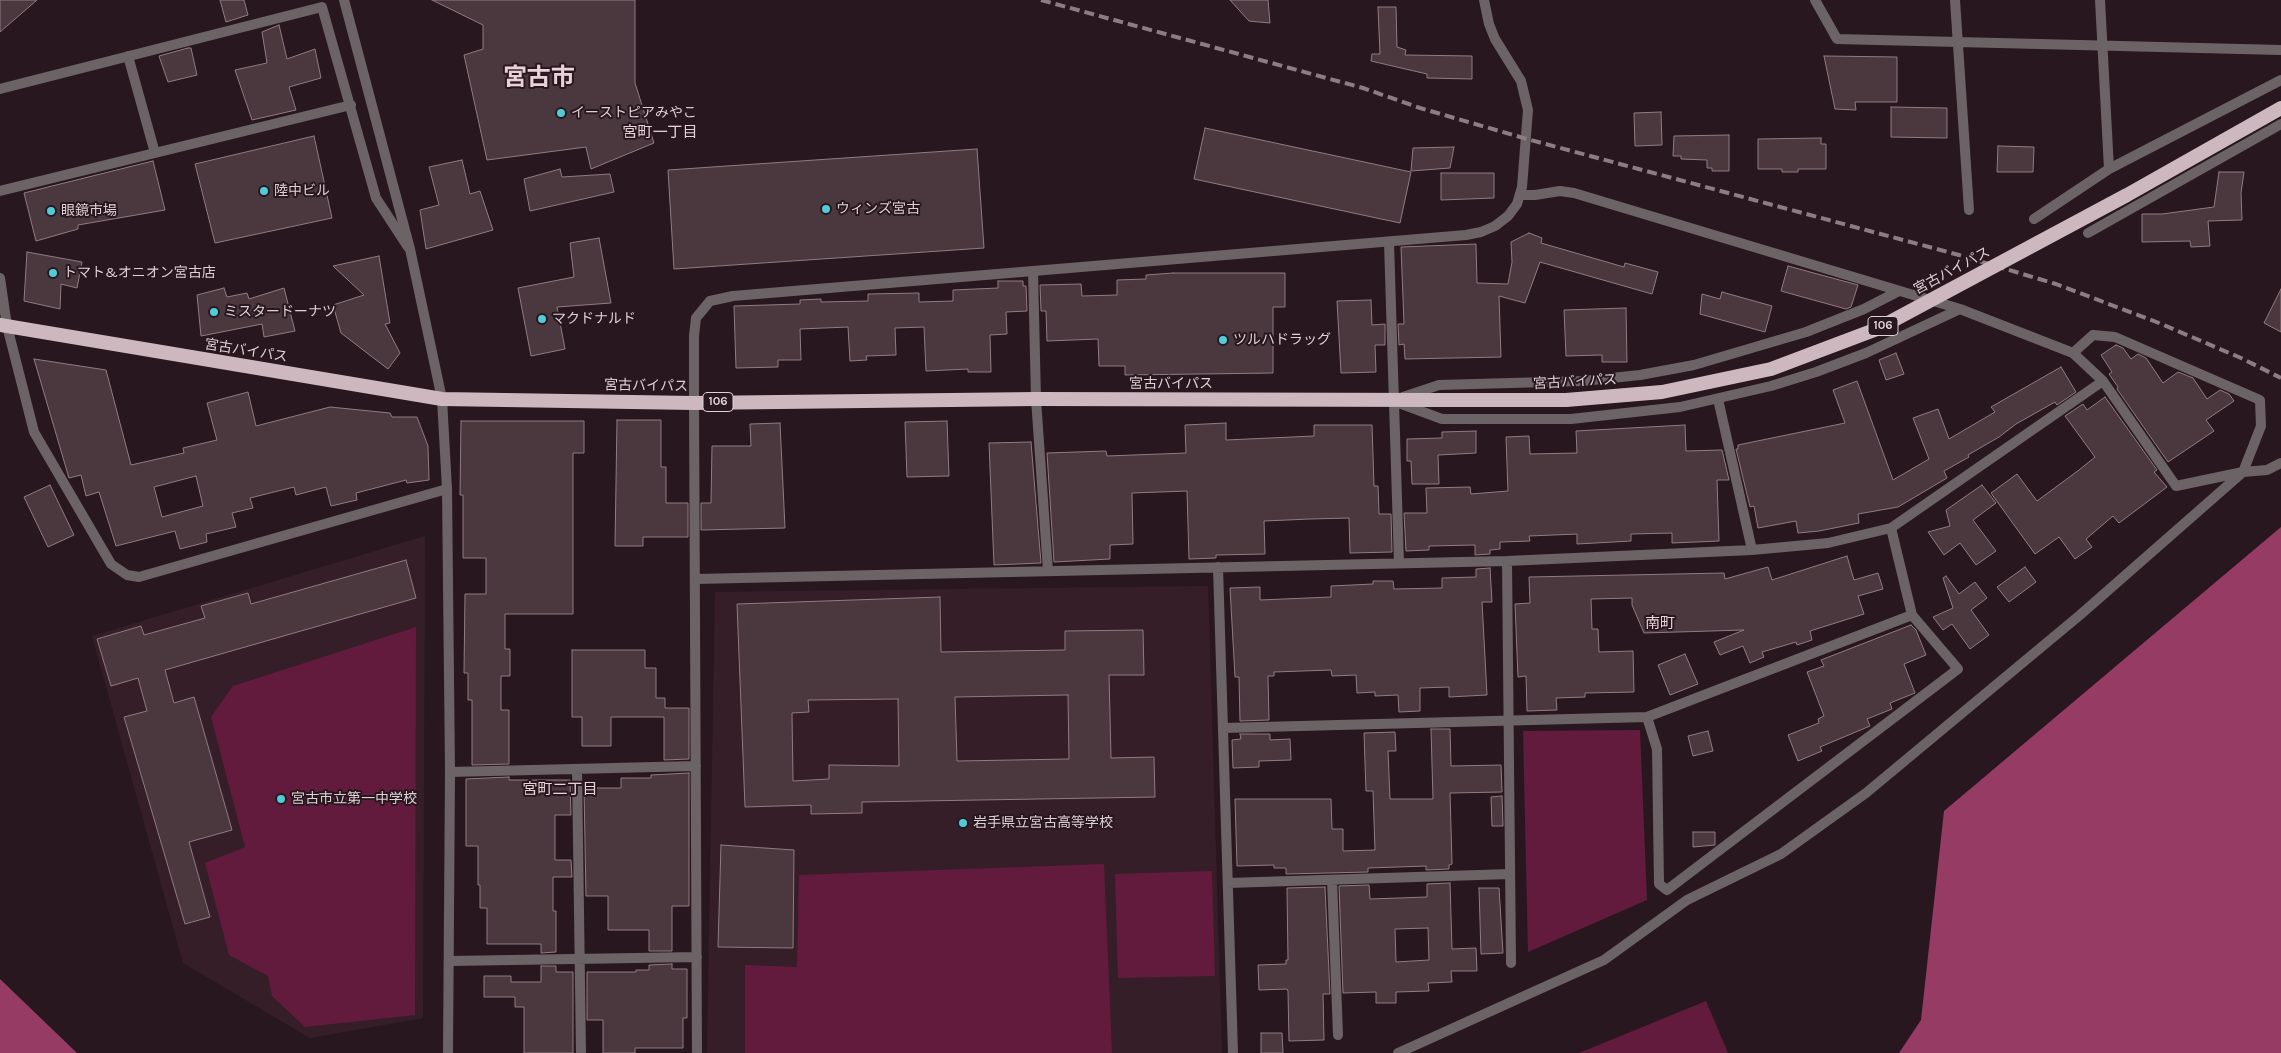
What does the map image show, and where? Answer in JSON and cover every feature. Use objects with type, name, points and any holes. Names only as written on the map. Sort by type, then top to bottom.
[{"type":"highway","name":"宮古バイパス","points":[[4,325],[442,399],[694,403],[1036,399],[1393,401],[1566,400],[1662,392],[1771,369],[1877,329],[2118,199],[2281,108]]},
{"type":"street","points":[[344,0],[392,187],[410,249],[442,399],[447,489],[450,772],[448,1053]]},
{"type":"street","points":[[697,1053],[694,403],[694,336],[696,318],[710,301],[732,296],[1389,242],[1481,232],[1495,226],[1508,216],[1517,204],[1522,188],[1528,126],[1526,95],[1514,68],[1495,39],[1489,24],[1484,0]]},
{"type":"street","points":[[1815,0],[1837,39],[2281,50]]},
{"type":"street","points":[[1955,0],[1969,210]]},
{"type":"street","points":[[2100,0],[2109,169]]},
{"type":"street","points":[[0,88],[322,7],[376,198],[410,249]]},
{"type":"street","points":[[128,56],[155,153]]},
{"type":"street","points":[[2034,219],[2109,169],[2281,80]]},
{"type":"street","points":[[0,191],[351,105]]},
{"type":"street","points":[[2088,233],[2281,124]]},
{"type":"street","points":[[1520,195],[1535,196],[1560,191],[1574,193],[1897,292],[1960,309],[2073,353],[2103,382],[2176,486],[2243,472],[2267,470],[2281,463]]},
{"type":"street","points":[[1389,242],[1399,563]]},
{"type":"street","points":[[1033,271],[1036,399],[1048,571]]},
{"type":"street","points":[[0,278],[4,325],[34,432],[111,564],[127,575],[139,577],[447,489]]},
{"type":"street","points":[[1393,401],[1439,385],[1583,382],[1640,375],[1694,365],[1806,332],[1864,309],[1897,292]]},
{"type":"street","points":[[1393,401],[1442,419],[1571,419],[1632,414],[1718,399],[1816,372],[1866,353],[1960,309]]},
{"type":"street","points":[[1398,1053],[1604,960],[1687,900],[1780,854],[1866,793],[2080,615],[2243,472],[2261,426],[2260,400],[2115,337],[2093,335],[2073,353]]},
{"type":"street","points":[[696,579],[1507,561],[1752,550],[1828,543],[1891,528],[2103,382]]},
{"type":"street","points":[[1718,399],[1752,550]]},
{"type":"street","points":[[1647,717],[1657,749],[1659,884],[1668,890],[1958,669],[1912,615],[1891,528]]},
{"type":"street","points":[[1507,561],[1511,963]]},
{"type":"street","points":[[1218,567],[1233,1053]]},
{"type":"street","points":[[1223,728],[1647,717],[1912,615]]},
{"type":"street","points":[[450,772],[696,766]]},
{"type":"street","points":[[577,769],[581,1053]]},
{"type":"street","points":[[1228,883],[1510,874]]},
{"type":"street","points":[[1332,880],[1338,1035]]},
{"type":"street","points":[[450,961],[697,957]]},
{"type":"shaded area","points":[[2281,527],[2281,1053],[1899,1053],[1921,1020],[1944,811]]},
{"type":"shaded area","name":"宮古市立第一中学校","points":[[425,536],[423,1018],[310,1038],[183,963],[92,636]]},
{"type":"shaded area","name":"岩手県立宮古高等学校","points":[[1208,586],[1222,1053],[707,1053],[715,592]]},
{"type":"shaded area","points":[[416,627],[415,1015],[305,1027],[272,996],[268,976],[229,955],[205,863],[245,847],[211,717],[233,686]]},
{"type":"shaded area","points":[[1640,730],[1647,900],[1528,952],[1523,731]]},
{"type":"shaded area","points":[[1104,864],[1112,1053],[745,1053],[745,965],[797,967],[799,875]]},
{"type":"shaded area","points":[[1212,871],[1215,976],[1118,978],[1115,874]]},
{"type":"shaded area","points":[[0,979],[77,1053],[0,1053]]},
{"type":"shaded area","points":[[1706,1001],[1728,1053],[1579,1053]]},
{"type":"building","points":[[0,0],[37,0],[0,32]]},
{"type":"building","points":[[220,0],[244,0],[248,15],[226,22]]},
{"type":"building","name":"イーストピアみやこ","points":[[432,0],[635,0],[635,83],[654,143],[591,169],[586,147],[487,160],[464,55],[483,49],[483,25]]},
{"type":"building","points":[[1230,0],[1268,0],[1270,23],[1249,21]]},
{"type":"building","points":[[1378,7],[1396,7],[1397,47],[1406,50],[1405,55],[1472,56],[1472,79],[1427,78],[1427,74],[1371,61],[1372,54],[1380,54]]},
{"type":"building","points":[[279,25],[287,59],[315,49],[321,78],[289,87],[296,110],[252,120],[235,70],[267,63],[262,32]]},
{"type":"building","points":[[191,48],[197,75],[168,82],[159,56]]},
{"type":"building","points":[[1824,56],[1897,57],[1897,102],[1855,102],[1856,110],[1835,109]]},
{"type":"building","points":[[1891,107],[1947,108],[1947,138],[1891,137]]},
{"type":"building","points":[[1661,112],[1662,145],[1635,146],[1634,113]]},
{"type":"building","points":[[1205,128],[1411,172],[1400,223],[1194,179]]},
{"type":"building","points":[[1729,135],[1729,171],[1712,171],[1712,168],[1707,168],[1707,160],[1681,159],[1681,156],[1673,156],[1674,136]]},
{"type":"building","name":"陸中ビル","points":[[314,136],[332,218],[215,243],[195,164]]},
{"type":"building","points":[[1821,138],[1821,144],[1826,144],[1826,169],[1798,169],[1798,172],[1782,172],[1782,169],[1758,169],[1758,139]]},
{"type":"building","points":[[1998,146],[2034,147],[2033,172],[1997,172]]},
{"type":"building","points":[[1454,147],[1450,168],[1411,171],[1413,148]]},
{"type":"building","name":"ウィンズ宮古","points":[[977,149],[984,248],[674,269],[668,170]]},
{"type":"building","points":[[462,160],[470,194],[480,191],[493,230],[426,249],[420,210],[439,205],[429,167]]},
{"type":"building","points":[[153,161],[165,210],[78,225],[78,229],[36,241],[24,193]]},
{"type":"building","points":[[560,169],[562,177],[610,174],[614,192],[530,211],[524,179]]},
{"type":"building","points":[[2219,172],[2244,172],[2241,193],[2242,220],[2208,221],[2210,246],[2191,247],[2190,241],[2142,242],[2142,214],[2162,214],[2214,207]]},
{"type":"building","points":[[1441,173],[1494,173],[1494,198],[1441,200]]},
{"type":"building","points":[[1529,233],[1542,238],[1541,243],[1624,267],[1625,263],[1658,272],[1652,294],[1540,262],[1525,303],[1499,296],[1501,357],[1405,359],[1404,344],[1399,345],[1398,324],[1404,324],[1401,247],[1476,244],[1477,283],[1508,284],[1512,262],[1511,242]]},
{"type":"building","points":[[599,238],[611,303],[557,307],[565,349],[531,356],[518,288],[574,277],[570,243]]},
{"type":"building","name":"トマト&オニオン宮古店","points":[[27,252],[82,262],[77,288],[61,284],[60,309],[24,301]]},
{"type":"building","points":[[379,256],[390,323],[385,324],[400,353],[388,369],[341,333],[333,305],[364,295],[333,266]]},
{"type":"building","points":[[1788,266],[1858,285],[1851,307],[1846,309],[1781,291]]},
{"type":"building","points":[[1173,273],[1285,273],[1285,307],[1273,307],[1273,373],[1125,375],[1125,366],[1099,366],[1098,339],[1047,341],[1046,311],[1041,311],[1040,285],[1081,284],[1082,296],[1117,295],[1117,280],[1146,279],[1146,275]]},
{"type":"building","points":[[998,281],[1023,281],[1023,286],[1026,286],[1027,311],[1006,312],[1007,334],[990,335],[991,372],[968,372],[968,369],[926,371],[924,327],[895,328],[896,355],[866,356],[867,360],[850,361],[848,327],[800,329],[801,360],[778,360],[778,367],[736,368],[734,306],[800,304],[800,300],[821,299],[821,302],[868,301],[868,294],[919,293],[919,302],[953,301],[953,290],[998,288]]},
{"type":"building","points":[[224,288],[227,297],[247,293],[249,299],[284,288],[295,331],[264,337],[262,324],[201,336],[197,295]]},
{"type":"building","points":[[2281,289],[2281,332],[2264,323]]},
{"type":"building","points":[[1722,292],[1772,306],[1765,332],[1700,314],[1702,294],[1720,299]]},
{"type":"building","points":[[1371,300],[1372,325],[1385,324],[1385,345],[1375,345],[1376,372],[1341,373],[1337,301]]},
{"type":"building","points":[[1626,308],[1627,362],[1602,362],[1602,355],[1566,356],[1564,310]]},
{"type":"building","points":[[2116,345],[2123,348],[2131,359],[2138,354],[2146,358],[2163,383],[2178,372],[2193,378],[2207,399],[2220,390],[2229,394],[2234,401],[2206,420],[2214,431],[2168,462],[2117,389],[2118,387],[2109,374],[2112,372],[2101,355]]},
{"type":"building","points":[[1896,353],[1904,374],[1886,380],[1879,360]]},
{"type":"building","points":[[34,359],[106,370],[131,465],[184,453],[183,448],[217,440],[207,403],[248,392],[256,426],[330,407],[390,413],[392,417],[417,417],[428,446],[429,480],[407,483],[406,480],[356,493],[357,500],[331,506],[326,487],[296,495],[294,487],[250,498],[253,508],[232,513],[236,527],[206,534],[207,542],[180,549],[175,531],[116,546],[99,492],[86,496],[81,475],[69,478]],"holes":[[[196,476],[203,506],[162,517],[154,487]]]},
{"type":"building","points":[[2061,367],[2076,392],[2057,405],[2055,402],[2016,424],[1999,437],[1968,455],[1969,457],[1944,471],[1947,478],[1898,507],[1858,514],[1859,523],[1819,531],[1798,533],[1796,521],[1758,528],[1754,506],[1750,507],[1736,449],[1738,449],[1738,445],[1845,423],[1833,390],[1857,381],[1893,480],[1929,459],[1913,418],[1938,409],[1949,439],[1995,412],[1991,407]]},
{"type":"building","points":[[2105,397],[2157,470],[2154,472],[2167,487],[2119,523],[2113,516],[2086,539],[2092,547],[2075,559],[2059,537],[2035,554],[1991,493],[2017,474],[2037,501],[2095,457],[2065,416],[2083,404],[2087,410]]},
{"type":"building","points":[[617,420],[661,420],[661,467],[666,467],[666,503],[688,503],[688,537],[643,537],[643,546],[615,546]]},
{"type":"building","points":[[461,421],[584,421],[584,453],[573,453],[573,614],[505,614],[505,649],[510,649],[510,676],[501,676],[501,710],[509,710],[509,764],[472,765],[472,700],[468,700],[468,673],[464,673],[465,594],[486,594],[486,558],[463,558],[463,495],[460,495]]},
{"type":"building","points":[[947,421],[949,476],[907,477],[905,422]]},
{"type":"building","points":[[780,423],[785,528],[701,530],[701,503],[711,503],[712,446],[751,446],[750,424]]},
{"type":"building","points":[[1226,423],[1226,440],[1314,436],[1314,425],[1372,425],[1374,486],[1378,486],[1379,514],[1391,514],[1392,552],[1350,553],[1349,518],[1310,519],[1264,521],[1265,554],[1216,555],[1216,558],[1189,559],[1187,491],[1132,493],[1133,544],[1110,545],[1110,559],[1054,562],[1047,453],[1106,451],[1107,456],[1186,453],[1185,425]]},
{"type":"building","points":[[1685,425],[1686,451],[1722,450],[1729,480],[1717,480],[1719,541],[1672,543],[1672,533],[1631,534],[1631,541],[1577,544],[1577,534],[1529,536],[1530,541],[1500,542],[1500,549],[1490,550],[1490,554],[1475,555],[1475,545],[1429,546],[1429,550],[1406,551],[1404,513],[1427,513],[1426,488],[1470,487],[1471,494],[1508,491],[1506,437],[1529,436],[1530,454],[1577,453],[1576,431]]},
{"type":"building","points":[[1476,431],[1476,453],[1438,455],[1439,484],[1412,484],[1411,461],[1407,461],[1407,439],[1442,438],[1442,432]]},
{"type":"building","points":[[1031,442],[1041,563],[994,565],[989,443]]},
{"type":"building","points":[[50,485],[74,535],[48,547],[24,497]]},
{"type":"building","points":[[1982,485],[1996,503],[1973,520],[1996,551],[1976,565],[1960,543],[1944,555],[1928,532],[1950,526],[1946,510]]},
{"type":"building","points":[[1847,556],[1854,580],[1878,573],[1883,589],[1858,596],[1864,614],[1810,631],[1812,640],[1797,645],[1796,642],[1762,652],[1764,657],[1750,663],[1743,646],[1720,655],[1714,642],[1744,630],[1644,633],[1632,605],[1632,598],[1591,599],[1592,629],[1598,629],[1599,652],[1633,651],[1634,692],[1585,693],[1585,697],[1556,698],[1557,710],[1527,711],[1526,676],[1518,677],[1515,604],[1530,603],[1529,577],[1724,573],[1725,579],[1768,567],[1772,580]]},
{"type":"building","points":[[406,560],[416,598],[165,670],[174,703],[194,697],[232,830],[189,842],[210,917],[185,924],[124,717],[147,711],[138,678],[111,686],[97,639],[141,626],[144,635],[205,618],[201,606],[248,593],[251,604]]},
{"type":"building","points":[[2025,567],[2036,582],[2009,602],[1997,587]]},
{"type":"building","points":[[1490,568],[1492,602],[1482,602],[1487,695],[1449,697],[1449,687],[1420,688],[1420,711],[1399,712],[1398,695],[1375,696],[1375,692],[1357,693],[1356,675],[1332,676],[1331,670],[1274,672],[1274,676],[1268,676],[1269,720],[1240,721],[1239,677],[1235,677],[1230,588],[1260,587],[1260,600],[1331,597],[1331,586],[1373,584],[1373,581],[1393,581],[1394,589],[1442,588],[1442,578],[1476,577],[1476,569]]},
{"type":"building","points":[[1946,576],[1959,594],[1975,582],[1987,598],[1971,610],[1989,635],[1970,649],[1952,624],[1943,630],[1933,617],[1953,608],[1943,578]]},
{"type":"building","points":[[940,597],[941,652],[1065,650],[1065,631],[1143,630],[1144,675],[1109,675],[1111,758],[1154,757],[1155,797],[862,802],[862,813],[811,814],[811,805],[745,807],[737,604]],"holes":[[[1068,695],[1069,759],[957,761],[955,697]],[[898,699],[899,766],[829,765],[829,779],[793,781],[792,713],[809,712],[808,700]]]},
{"type":"building","points":[[1911,625],[1916,630],[1926,655],[1904,664],[1915,693],[1890,703],[1892,709],[1867,719],[1870,726],[1820,747],[1822,751],[1798,761],[1788,735],[1819,723],[1818,719],[1824,716],[1807,672],[1824,666],[1821,660]]},
{"type":"building","points":[[572,650],[645,650],[645,668],[656,668],[656,698],[665,698],[665,708],[689,708],[689,759],[664,760],[664,717],[611,717],[611,746],[582,746],[582,717],[572,717]]},
{"type":"building","points":[[1685,654],[1698,684],[1670,695],[1658,665]]},
{"type":"building","points":[[1431,729],[1450,729],[1451,766],[1501,765],[1502,792],[1450,793],[1452,864],[1449,865],[1449,869],[1426,870],[1426,866],[1368,868],[1368,872],[1286,874],[1286,868],[1274,868],[1274,865],[1237,866],[1235,799],[1331,799],[1332,829],[1343,829],[1343,851],[1375,850],[1373,791],[1366,791],[1364,733],[1395,732],[1396,751],[1388,751],[1390,799],[1433,799]]},
{"type":"building","points":[[1708,731],[1713,751],[1693,756],[1688,736]]},
{"type":"building","points":[[1240,734],[1270,734],[1270,740],[1290,739],[1291,760],[1259,761],[1259,767],[1233,768],[1232,740],[1241,739]]},
{"type":"building","points":[[689,773],[689,906],[672,906],[672,951],[649,951],[649,930],[608,930],[608,896],[586,896],[584,788],[621,788],[621,778],[651,778],[651,775]]},
{"type":"building","points":[[509,777],[509,780],[570,780],[571,815],[555,815],[555,860],[571,860],[572,877],[553,877],[553,911],[556,911],[556,952],[541,953],[541,944],[487,944],[487,908],[480,908],[478,846],[466,846],[466,779]]},
{"type":"building","points":[[1502,796],[1503,826],[1492,826],[1491,797]]},
{"type":"building","points":[[1693,832],[1715,832],[1715,845],[1693,847]]},
{"type":"building","points":[[721,845],[794,850],[793,948],[718,947]]},
{"type":"building","points":[[1450,883],[1452,949],[1476,948],[1477,971],[1451,971],[1452,982],[1428,983],[1429,991],[1396,992],[1396,1003],[1376,1003],[1376,992],[1343,993],[1339,886],[1369,885],[1370,899],[1427,897],[1427,884]],"holes":[[[1428,928],[1429,960],[1396,962],[1395,929]]]},
{"type":"building","points":[[1325,887],[1330,994],[1323,994],[1324,1040],[1289,1041],[1288,991],[1287,989],[1259,990],[1258,965],[1286,964],[1286,960],[1288,960],[1287,888]]},
{"type":"building","points":[[1479,888],[1499,888],[1503,953],[1481,954]]},
{"type":"building","points":[[672,964],[672,969],[687,969],[687,1018],[683,1018],[683,1048],[635,1048],[635,1053],[603,1053],[603,1020],[587,1020],[587,972],[636,972],[636,970],[649,970],[649,965]]},
{"type":"building","points":[[541,966],[556,966],[556,972],[573,972],[573,1053],[524,1053],[524,1007],[515,1007],[515,997],[484,997],[484,976],[511,976],[511,982],[541,982]]},
{"type":"building","points":[[1261,1033],[1282,1033],[1283,1053],[1261,1053]]},
{"type":"railway","points":[[1041,0],[1363,88],[1420,108],[1527,139],[1959,255],[2056,284],[2159,323],[2241,358],[2281,378]]},
{"type":"place","name":"イーストピアみやこ","points":[[561,113]]},
{"type":"place","name":"陸中ビル","points":[[264,191]]},
{"type":"place","name":"ウィンズ宮古","points":[[826,209]]},
{"type":"place","name":"眼鏡市場","points":[[51,211]]},
{"type":"place","name":"トマト&オニオン宮古店","points":[[53,273]]},
{"type":"place","name":"ミスタードーナツ","points":[[214,312]]},
{"type":"place","name":"マクドナルド","points":[[542,319]]},
{"type":"place","name":"ツルハドラッグ","points":[[1223,340]]},
{"type":"place","name":"宮古市立第一中学校","points":[[281,799]]},
{"type":"place","name":"岩手県立宮古高等学校","points":[[963,823]]},
{"type":"district","name":"宮古市","points":[[539,78]]},
{"type":"district","name":"宮町一丁目","points":[[660,133]]},
{"type":"district","name":"南町","points":[[1660,624]]},
{"type":"district","name":"宮町二丁目","points":[[560,790]]}]
